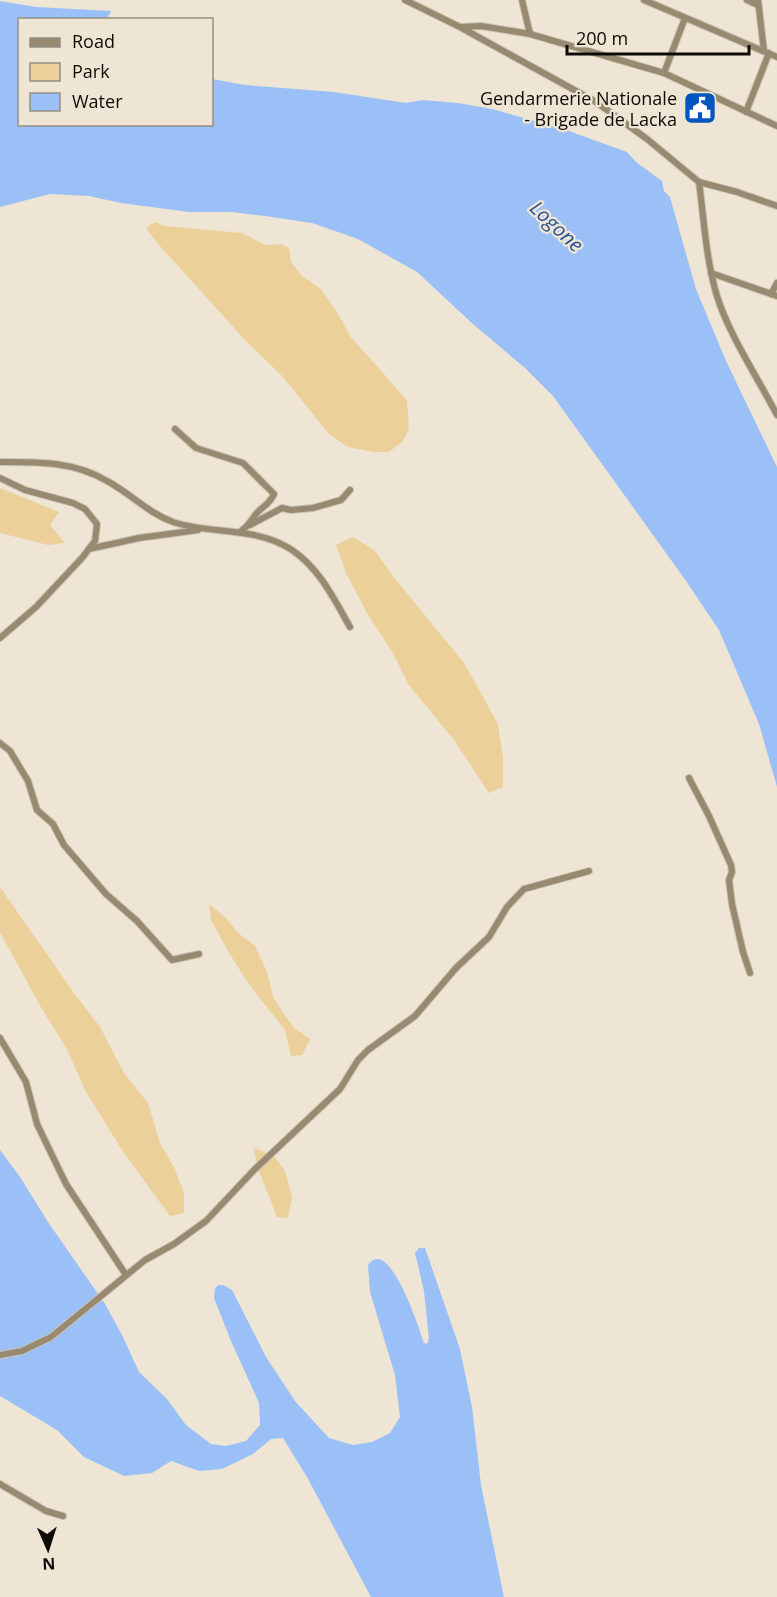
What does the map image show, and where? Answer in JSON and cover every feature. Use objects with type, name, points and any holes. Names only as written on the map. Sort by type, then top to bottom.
[{"type":"street","points":[[405,0],[460,27],[596,102],[699,183],[737,192],[777,206]]},
{"type":"street","points":[[425,10],[426,0]]},
{"type":"street","points":[[522,0],[530,34]]},
{"type":"street","points":[[644,0],[659,3],[686,18],[777,57]]},
{"type":"street","points":[[746,112],[767,52],[758,3],[747,0]]},
{"type":"street","points":[[664,73],[686,18]]},
{"type":"street","points":[[460,27],[481,26],[530,34],[664,73],[777,126]]},
{"type":"street","points":[[699,183],[711,273],[727,322],[777,415]]},
{"type":"street","points":[[711,273],[774,295],[777,283]]},
{"type":"street","points":[[175,429],[196,448],[243,463],[274,494],[269,504],[257,512],[249,526]]},
{"type":"street","points":[[0,462],[50,463],[79,468],[107,481],[157,515],[172,522],[240,532],[279,543],[301,557],[320,576],[350,627]]},
{"type":"street","points":[[0,478],[25,490],[73,503],[85,509],[97,525],[95,541],[89,549],[36,607],[0,638]]},
{"type":"street","points":[[240,532],[282,508],[291,510],[313,508],[341,500],[350,490]]},
{"type":"street","points":[[89,549],[139,538],[205,528]]},
{"type":"street","points":[[0,743],[10,751],[28,781],[38,810],[53,824],[64,845],[106,894],[137,921],[172,960],[199,954]]},
{"type":"street","points":[[689,778],[731,866],[732,872],[729,880],[732,904],[750,973]]},
{"type":"street","points":[[0,1355],[22,1351],[51,1337],[145,1260],[174,1244],[206,1221],[255,1169],[340,1089],[358,1060],[368,1050],[415,1017],[456,968],[489,937],[507,907],[524,889],[589,871]]},
{"type":"street","points":[[0,1038],[26,1082],[37,1124],[66,1184],[126,1275]]},
{"type":"street","points":[[0,1484],[46,1511],[63,1516]]},
{"type":"green space","points":[[155,222],[164,226],[242,233],[265,245],[281,244],[289,248],[291,262],[302,276],[321,289],[350,336],[407,400],[409,429],[403,441],[389,452],[373,452],[348,447],[329,434],[283,377],[246,341],[158,244],[146,228]]},
{"type":"green space","points":[[0,488],[59,512],[50,525],[65,543],[48,545],[0,533]]},
{"type":"green space","points":[[353,537],[374,550],[464,663],[498,724],[503,758],[503,787],[489,793],[454,740],[409,685],[346,573],[336,545]]},
{"type":"green space","points":[[0,887],[100,1027],[124,1073],[148,1103],[160,1143],[174,1167],[184,1193],[184,1213],[170,1216],[120,1147],[85,1090],[67,1049],[43,1011],[0,932]]},
{"type":"green space","points":[[209,904],[255,946],[267,972],[273,996],[283,1013],[294,1028],[310,1039],[302,1055],[291,1056],[285,1030],[251,987],[229,953],[211,920]]},
{"type":"green space","points":[[254,1148],[274,1156],[285,1171],[292,1197],[288,1218],[277,1217],[257,1166]]},
{"type":"water","name":"Logone","points":[[0,1],[36,7],[111,11],[108,18],[18,18],[18,126],[213,126],[213,79],[245,85],[334,92],[406,103],[423,100],[458,103],[492,109],[566,130],[627,152],[636,162],[662,181],[664,191],[670,197],[696,289],[726,361],[777,467],[777,787],[759,724],[719,630],[684,578],[553,396],[525,368],[417,272],[358,239],[312,223],[232,212],[189,212],[121,203],[89,196],[50,194],[0,207]]},
{"type":"water","points":[[0,1150],[105,1304],[139,1372],[167,1399],[186,1425],[211,1444],[226,1446],[246,1441],[260,1425],[259,1403],[214,1298],[218,1285],[232,1290],[266,1357],[295,1401],[329,1438],[353,1445],[372,1442],[390,1433],[400,1417],[395,1375],[370,1292],[368,1265],[376,1259],[385,1262],[394,1273],[410,1305],[424,1343],[427,1344],[429,1339],[424,1291],[415,1253],[419,1248],[425,1248],[460,1349],[472,1407],[481,1485],[504,1597],[371,1597],[307,1477],[283,1438],[271,1439],[253,1454],[222,1469],[199,1471],[171,1461],[152,1473],[124,1476],[84,1457],[57,1430],[0,1396]]},
{"type":"place","name":"Gendarmerie Nationale - Brigade de Lacka","points":[[700,108]]}]
